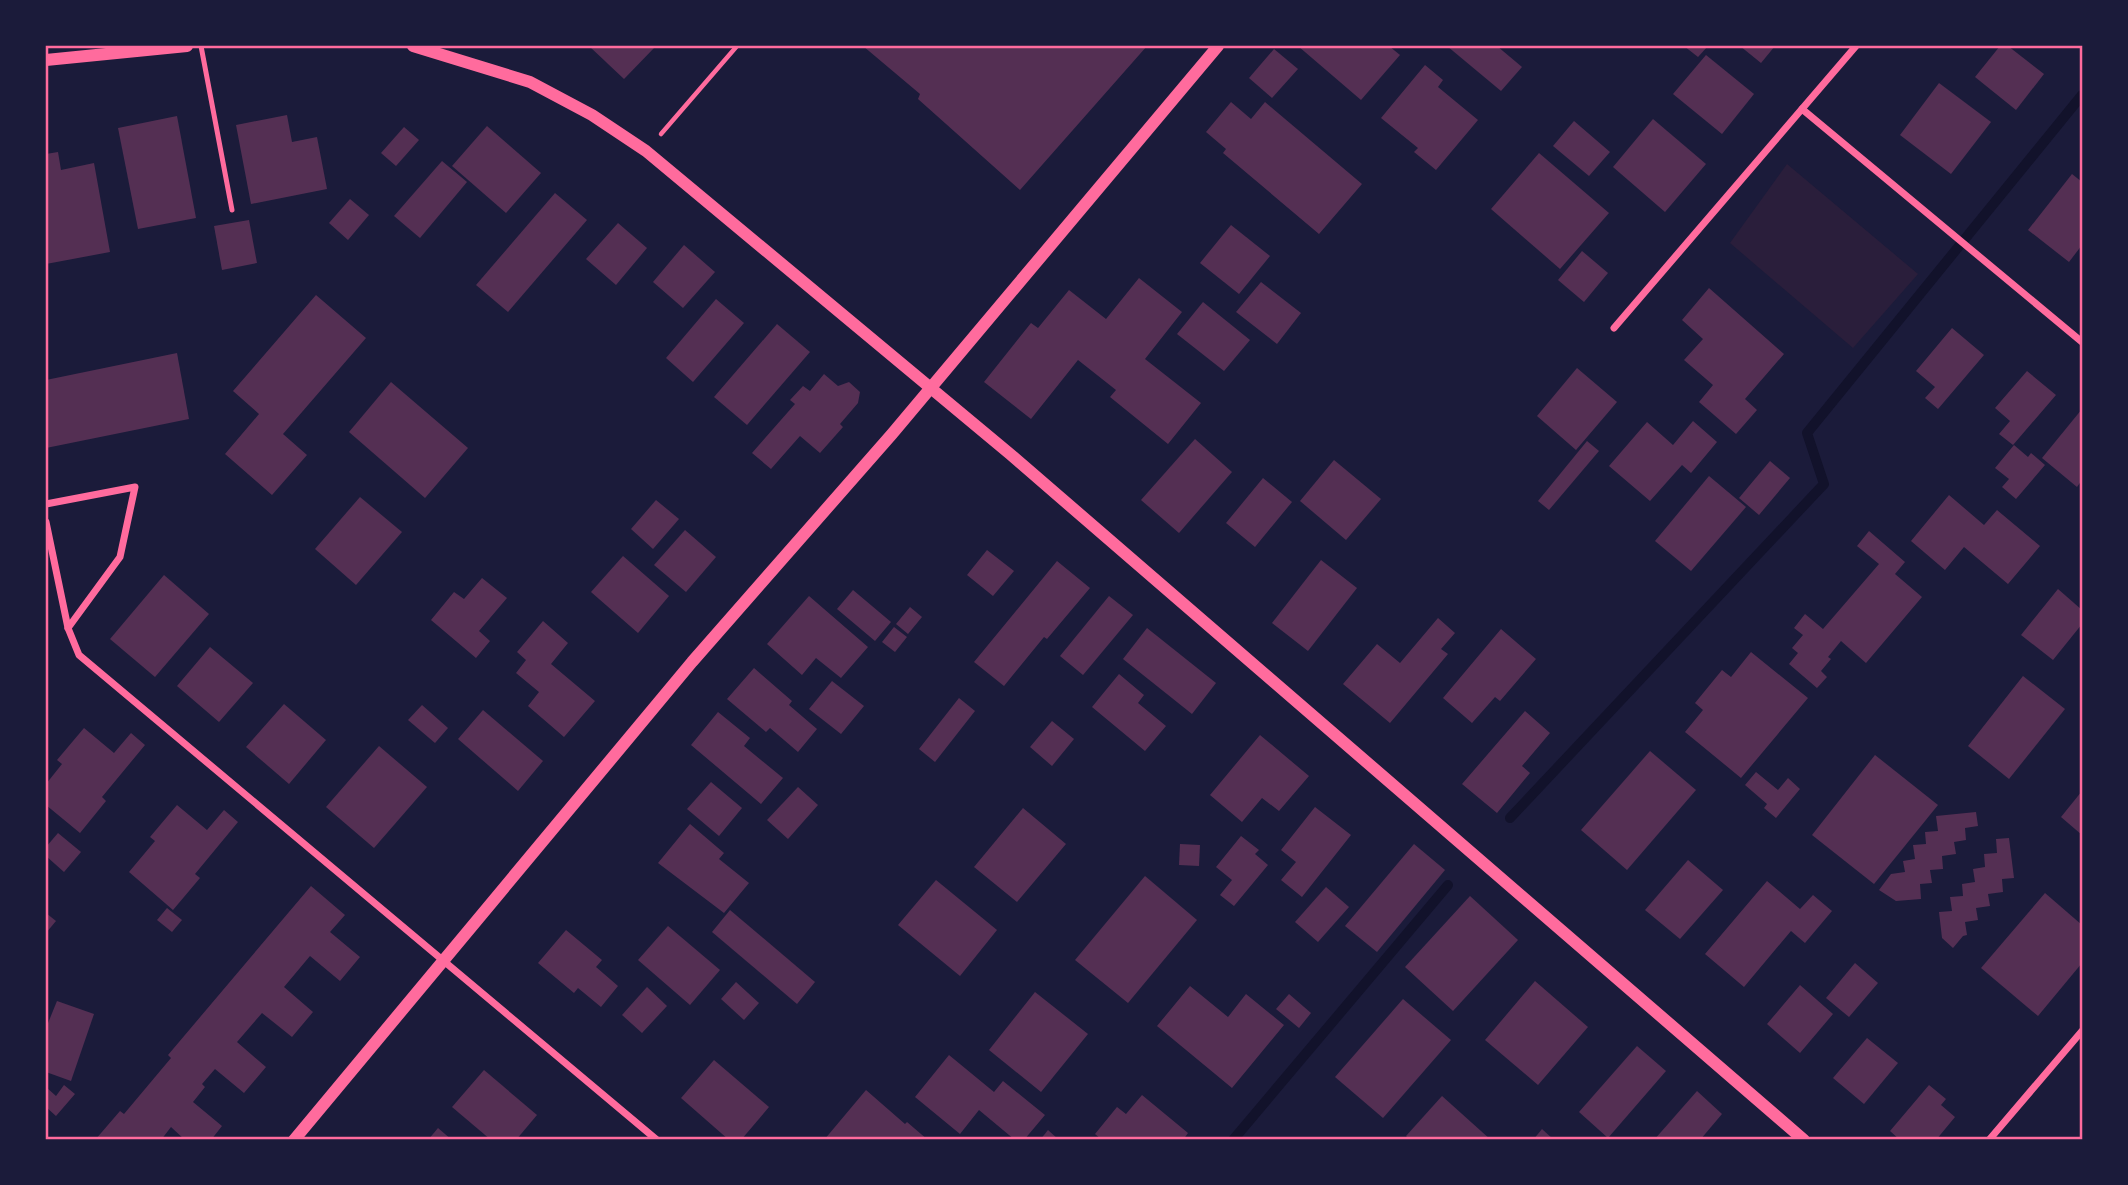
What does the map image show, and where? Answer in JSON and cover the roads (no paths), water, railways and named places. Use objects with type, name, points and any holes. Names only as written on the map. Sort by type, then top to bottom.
[{"type":"street","points":[[46,60],[187,46]]},
{"type":"street","points":[[413,46],[530,82],[592,115],[646,151],[1163,585],[1804,1139]]},
{"type":"street","points":[[294,1139],[692,662],[930,388],[1218,46]]},
{"type":"street","points":[[1614,328],[1856,46]]},
{"type":"street","points":[[1802,109],[2082,342]]},
{"type":"street","points":[[46,504],[135,487],[120,558],[68,628]]},
{"type":"street","points":[[46,522],[68,628],[79,655],[657,1139]]},
{"type":"street","points":[[1989,1139],[2082,1031]]},
{"type":"lane","points":[[201,46],[232,210]]},
{"type":"waterway","points":[[1510,818],[1824,484],[1807,433],[2082,95]]},
{"type":"waterway","points":[[1233,1140],[1448,885]]}]
